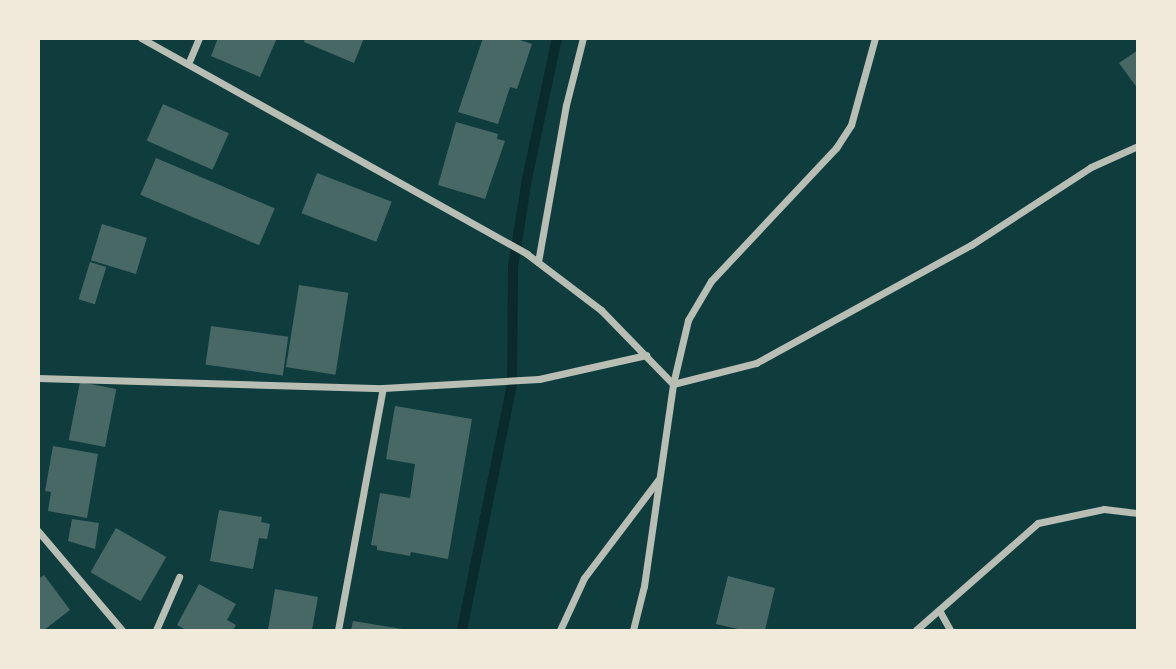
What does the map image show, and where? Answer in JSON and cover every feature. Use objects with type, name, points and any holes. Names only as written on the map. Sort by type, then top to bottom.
[{"type":"street","points":[[141,38],[527,254],[601,310],[673,384]]},
{"type":"street","points":[[188,64],[200,38]]},
{"type":"street","points":[[538,262],[566,105],[583,38]]},
{"type":"street","points":[[633,631],[644,586],[673,384],[688,320],[711,281],[836,148],[850,125],[875,38]]},
{"type":"street","points":[[673,384],[756,363],[971,245],[1091,167],[1138,146]]},
{"type":"street","points":[[38,378],[383,388],[524,379],[646,355]]},
{"type":"street","points":[[338,631],[383,388]]},
{"type":"street","points":[[560,631],[584,578],[659,479]]},
{"type":"street","points":[[916,631],[1038,523],[1104,509],[1138,513]]},
{"type":"street","points":[[38,531],[122,631]]},
{"type":"street","points":[[156,631],[179,577]]},
{"type":"street","points":[[939,610],[950,631]]},
{"type":"building","points":[[218,38],[277,38],[260,77],[211,56]]},
{"type":"building","points":[[305,38],[364,38],[354,63],[304,42]]},
{"type":"building","points":[[483,38],[514,38],[532,44],[517,89],[510,87],[498,124],[458,112]]},
{"type":"building","points":[[1138,50],[1138,89],[1119,63]]},
{"type":"building","points":[[163,104],[229,133],[213,170],[147,141]]},
{"type":"building","points":[[456,122],[498,134],[497,139],[505,141],[485,199],[438,185]]},
{"type":"building","points":[[156,158],[275,208],[259,245],[140,195]]},
{"type":"building","points":[[317,173],[392,202],[376,242],[302,213]]},
{"type":"building","points":[[102,224],[147,238],[136,274],[91,260]]},
{"type":"building","points":[[90,262],[106,267],[95,304],[79,299]]},
{"type":"building","points":[[299,285],[348,293],[335,375],[286,367]]},
{"type":"building","points":[[211,326],[288,337],[283,375],[206,365]]},
{"type":"building","points":[[80,382],[116,389],[105,447],[69,440]]},
{"type":"building","points":[[395,406],[472,419],[448,559],[411,552],[410,556],[377,550],[377,546],[371,545],[380,493],[410,498],[415,464],[386,459]]},
{"type":"building","points":[[53,446],[98,454],[87,518],[48,511],[51,492],[45,491]]},
{"type":"building","points":[[219,510],[262,517],[261,522],[270,524],[267,539],[259,538],[253,569],[210,561]]},
{"type":"building","points":[[72,519],[99,523],[95,549],[68,541]]},
{"type":"building","points":[[116,528],[166,557],[141,601],[90,572]]},
{"type":"building","points":[[44,575],[70,610],[44,630],[38,630],[38,579]]},
{"type":"building","points":[[728,576],[775,588],[765,630],[742,630],[716,624]]},
{"type":"building","points":[[199,584],[236,604],[227,620],[236,625],[233,630],[186,630],[177,625]]},
{"type":"building","points":[[275,589],[318,597],[312,630],[268,630]]},
{"type":"building","points":[[353,621],[402,629],[402,630],[351,630]]},
{"type":"waterway","points":[[462,630],[512,385],[513,267],[527,179],[557,38]]}]
